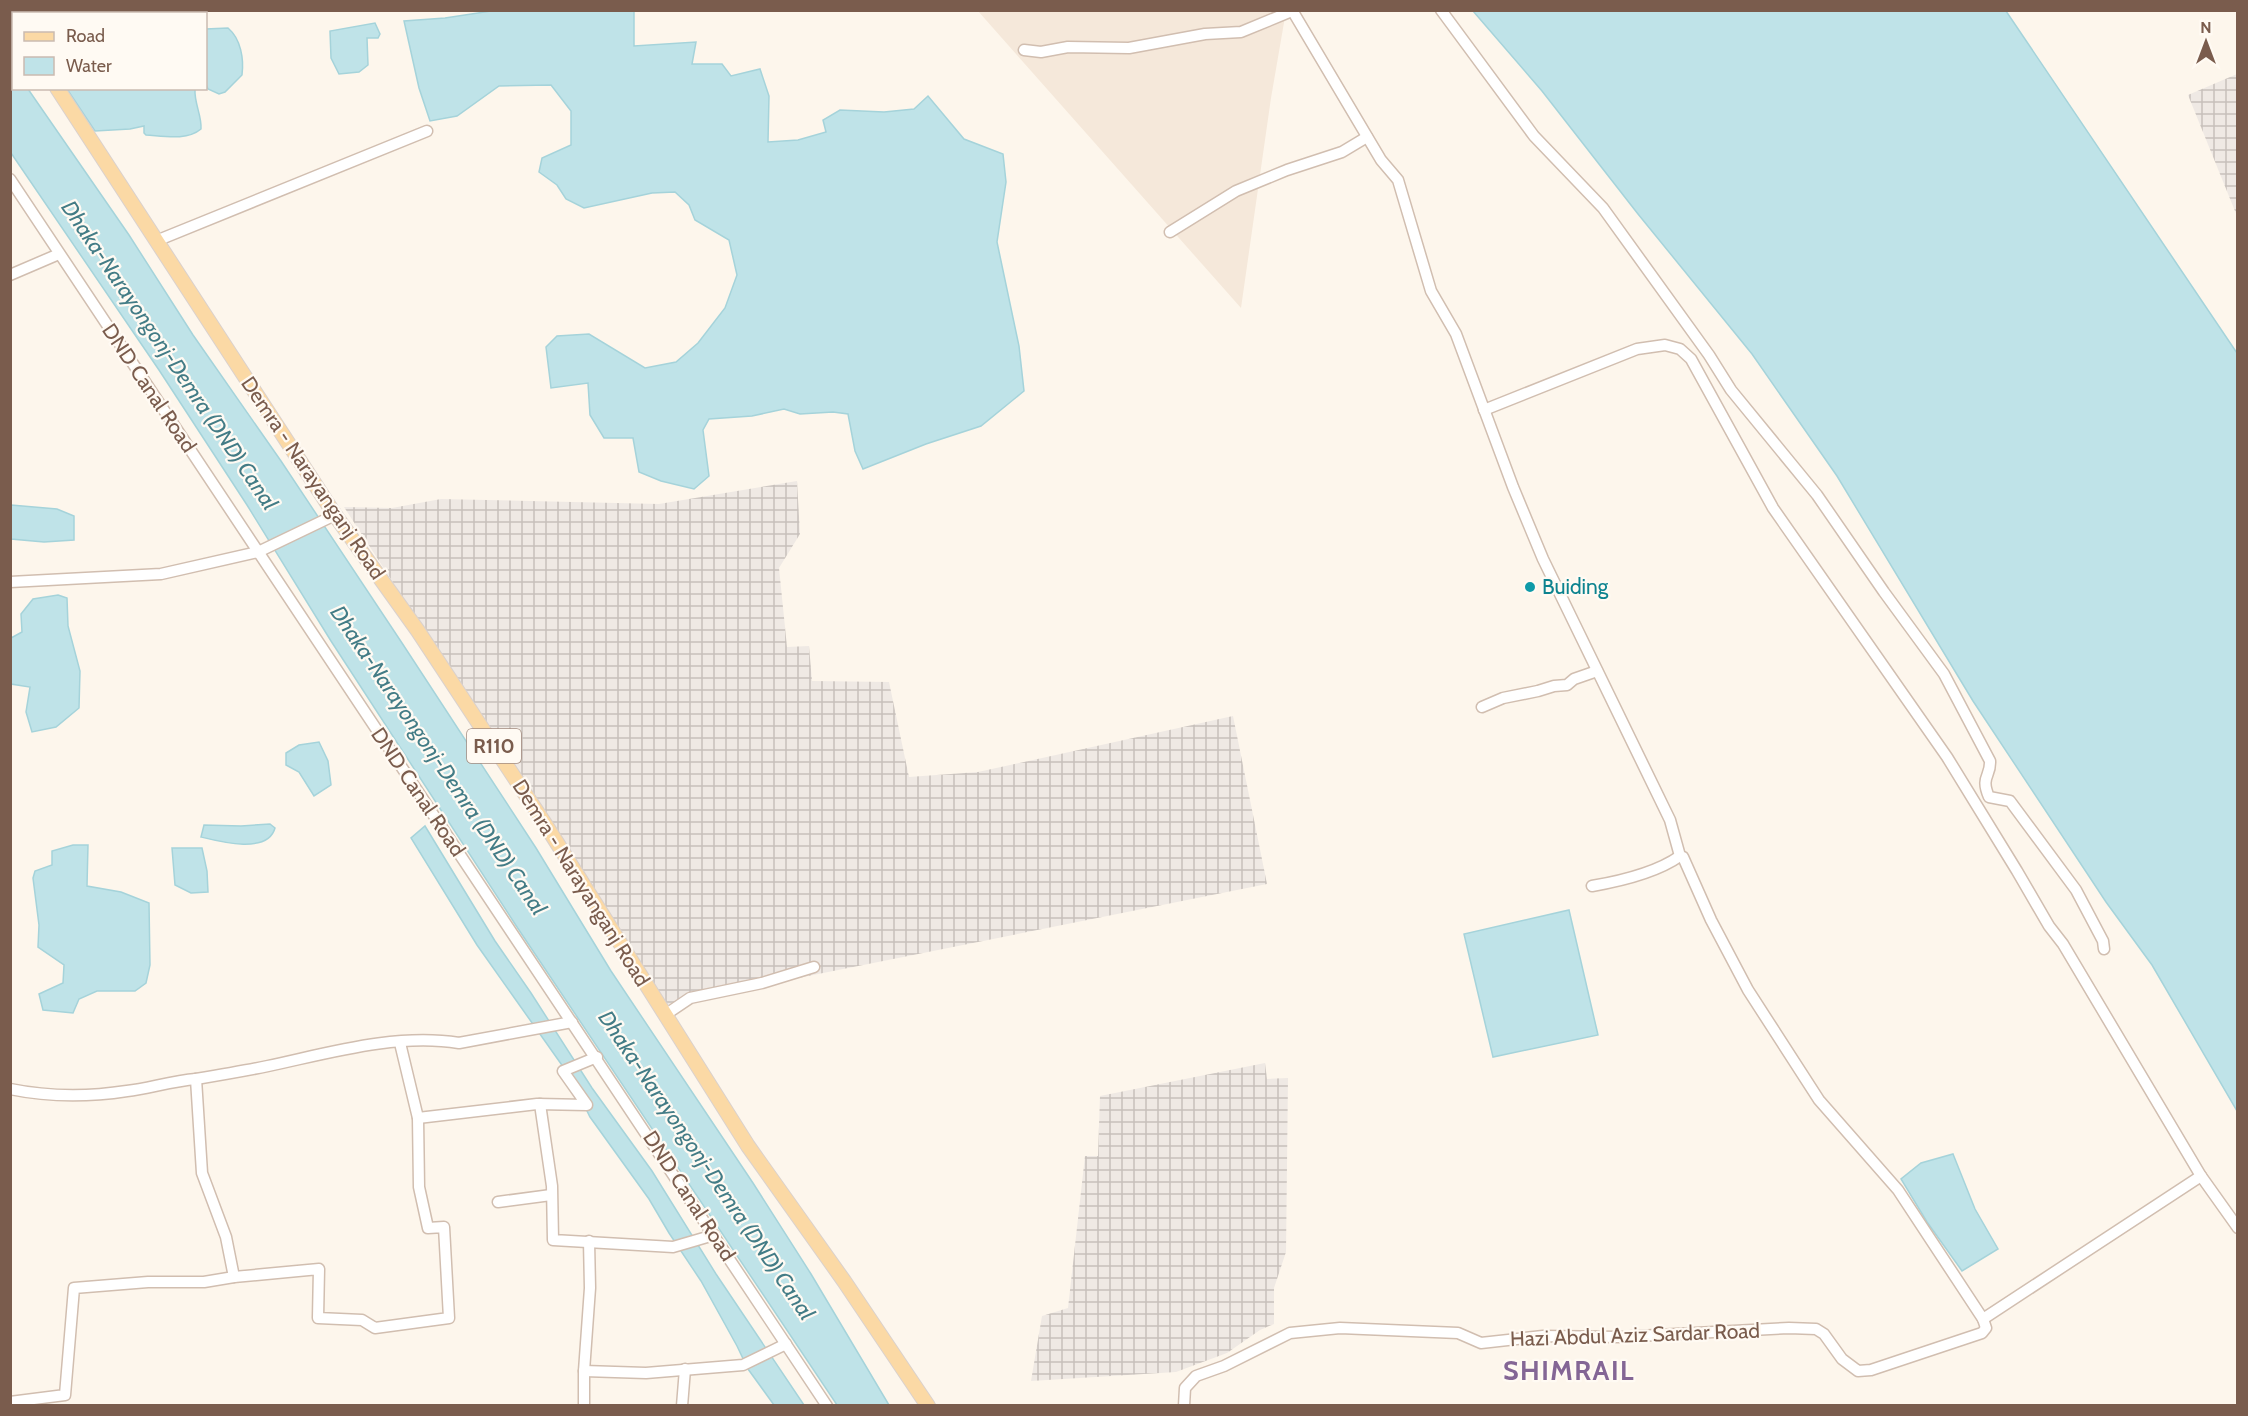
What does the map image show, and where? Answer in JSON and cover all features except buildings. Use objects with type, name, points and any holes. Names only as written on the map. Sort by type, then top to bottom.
[{"type":"main road","name":"Demra - Narayanganj Road","points":[[58,90],[335,515],[425,641],[547,827],[748,1146],[844,1281],[928,1406]]},
{"type":"street","points":[[1441,10],[1534,136],[1604,208],[1709,355],[1731,390],[1817,495],[1944,674],[1990,761],[1984,786],[1989,797],[2010,801],[2076,891],[2103,941],[2104,949]]},
{"type":"street","points":[[1024,50],[1041,52],[1068,47],[1129,48],[1205,34],[1241,32],[1292,11],[1381,160],[1398,180],[1431,291],[1456,334],[1543,559],[1670,820],[1680,856],[1683,857],[1711,920],[1748,990],[1813,1090],[1898,1190],[1984,1323],[2201,1176]]},
{"type":"street","points":[[156,241],[427,131]]},
{"type":"street","points":[[1170,232],[1236,191],[1287,170],[1342,152],[1367,136]]},
{"type":"street","name":"DND Canal Road","points":[[10,179],[827,1406]]},
{"type":"street","points":[[10,274],[59,254]]},
{"type":"street","points":[[1484,410],[1637,349],[1665,345],[1680,349],[1691,359],[1773,507],[1947,757],[2201,1176],[2238,1228]]},
{"type":"street","points":[[10,582],[161,574],[258,552],[335,515]]},
{"type":"street","points":[[1482,707],[1503,698],[1567,685],[1574,679],[1597,671]]},
{"type":"street","points":[[1592,886],[1641,874],[1680,856]]},
{"type":"street","points":[[665,1016],[690,998],[762,982],[814,967]]},
{"type":"street","points":[[10,1089],[34,1094],[77,1096],[128,1091],[170,1081],[196,1079],[268,1066],[336,1050],[440,1040],[459,1043],[572,1022]]},
{"type":"street","points":[[10,1402],[65,1395],[74,1288],[148,1282],[204,1282],[319,1269],[318,1318],[362,1320],[375,1328],[449,1318],[444,1227],[428,1228],[419,1187],[418,1118],[400,1043]]},
{"type":"street","points":[[418,1118],[540,1104],[587,1105],[563,1071],[597,1058]]},
{"type":"street","points":[[196,1079],[202,1173],[226,1237],[234,1277]]},
{"type":"street","points":[[540,1104],[551,1195],[553,1240],[672,1247],[714,1235]]},
{"type":"street","points":[[498,1202],[551,1195]]},
{"type":"street","points":[[584,1406],[590,1288],[589,1241]]},
{"type":"street","name":"Hazi Abdul Aziz Sardar Road","points":[[1184,1406],[1185,1388],[1196,1376],[1224,1366],[1290,1333],[1340,1328],[1458,1333],[1481,1343],[1544,1336],[1619,1337],[1789,1328],[1816,1329],[1824,1334],[1842,1359],[1858,1371],[1871,1370],[1982,1333],[1984,1323]]},
{"type":"street","points":[[584,1371],[646,1373],[743,1365],[786,1344]]},
{"type":"street","points":[[682,1406],[685,1369]]},
{"type":"shaded area","points":[[978,11],[1286,11],[1241,308]]},
{"type":"shaded area","points":[[2237,74],[2237,216],[2188,95]]},
{"type":"shaded area","points":[[797,481],[800,534],[779,568],[787,647],[809,646],[812,681],[889,682],[909,777],[978,772],[1233,716],[1267,884],[664,1005],[574,861],[344,507],[392,508],[441,499],[659,504]]},
{"type":"shaded area","points":[[1265,1063],[1267,1079],[1288,1078],[1286,1252],[1274,1288],[1274,1324],[1260,1330],[1227,1353],[1176,1372],[1031,1381],[1042,1316],[1068,1308],[1085,1156],[1098,1156],[1100,1096]]},
{"type":"water","points":[[491,11],[634,11],[634,46],[696,42],[692,64],[722,64],[731,76],[760,69],[769,96],[768,142],[798,140],[826,132],[823,120],[840,110],[884,112],[914,109],[928,96],[964,139],[1003,154],[1006,182],[997,242],[1019,346],[1024,391],[981,426],[926,444],[863,469],[855,451],[848,414],[833,412],[800,414],[784,409],[752,416],[709,419],[703,430],[709,476],[694,489],[661,481],[639,472],[633,438],[604,438],[590,415],[588,383],[551,388],[546,347],[557,336],[589,334],[645,368],[676,362],[698,343],[725,308],[737,275],[729,240],[695,220],[689,205],[675,192],[652,193],[584,208],[566,199],[557,185],[539,172],[542,158],[571,145],[571,111],[551,85],[499,86],[457,116],[430,121],[419,88],[404,21]]},
{"type":"water","points":[[1473,11],[2006,11],[2237,353],[2237,1111],[2152,965],[2106,902],[1973,701],[1837,476],[1752,354],[1542,91]]},
{"type":"water","points":[[375,23],[380,34],[378,38],[367,38],[368,65],[359,72],[339,74],[331,58],[330,31]]},
{"type":"water","points":[[228,28],[236,38],[241,50],[242,75],[225,92],[219,94],[207,86],[207,29]]},
{"type":"water","name":"Dhaka-Narayongonj-Demra (DND) Canal","points":[[10,60],[12,90],[29,90],[129,235],[193,335],[281,461],[536,848],[611,971],[753,1183],[811,1274],[889,1405],[837,1405],[517,927],[331,641],[247,505],[159,370],[11,153]]},
{"type":"water","points":[[68,90],[195,90],[201,129],[195,133],[175,137],[146,135],[144,126],[95,131]]},
{"type":"water","points":[[11,505],[57,509],[74,516],[74,540],[44,542],[11,539]]},
{"type":"water","points":[[58,595],[67,598],[68,626],[80,671],[79,708],[56,727],[32,732],[26,712],[30,687],[11,684],[11,638],[22,632],[21,614],[33,599]]},
{"type":"water","points":[[319,742],[328,761],[331,785],[314,796],[299,772],[286,765],[286,753],[299,745]]},
{"type":"water","points":[[270,824],[275,828],[271,836],[254,844],[231,843],[201,837],[204,825]]},
{"type":"water","points":[[425,826],[495,941],[592,1088],[652,1171],[716,1274],[804,1405],[774,1405],[748,1369],[701,1281],[649,1199],[590,1117],[571,1078],[477,945],[411,838]]},
{"type":"water","points":[[73,845],[88,845],[87,886],[121,892],[149,903],[150,965],[146,983],[135,991],[97,991],[79,999],[73,1013],[43,1010],[39,994],[63,983],[64,965],[38,947],[39,925],[33,878],[35,871],[52,865],[52,851]]},
{"type":"water","points":[[172,848],[202,848],[207,871],[208,892],[191,893],[175,885]]},
{"type":"water","points":[[1569,910],[1598,1035],[1493,1057],[1464,934]]},
{"type":"water","points":[[1953,1154],[1975,1209],[1998,1249],[1962,1271],[1927,1222],[1901,1179],[1921,1163]]},
{"type":"place","name":"Buiding","points":[[1530,587]]},
{"type":"district","name":"SHIMRAIL","points":[[1569,1371]]}]
